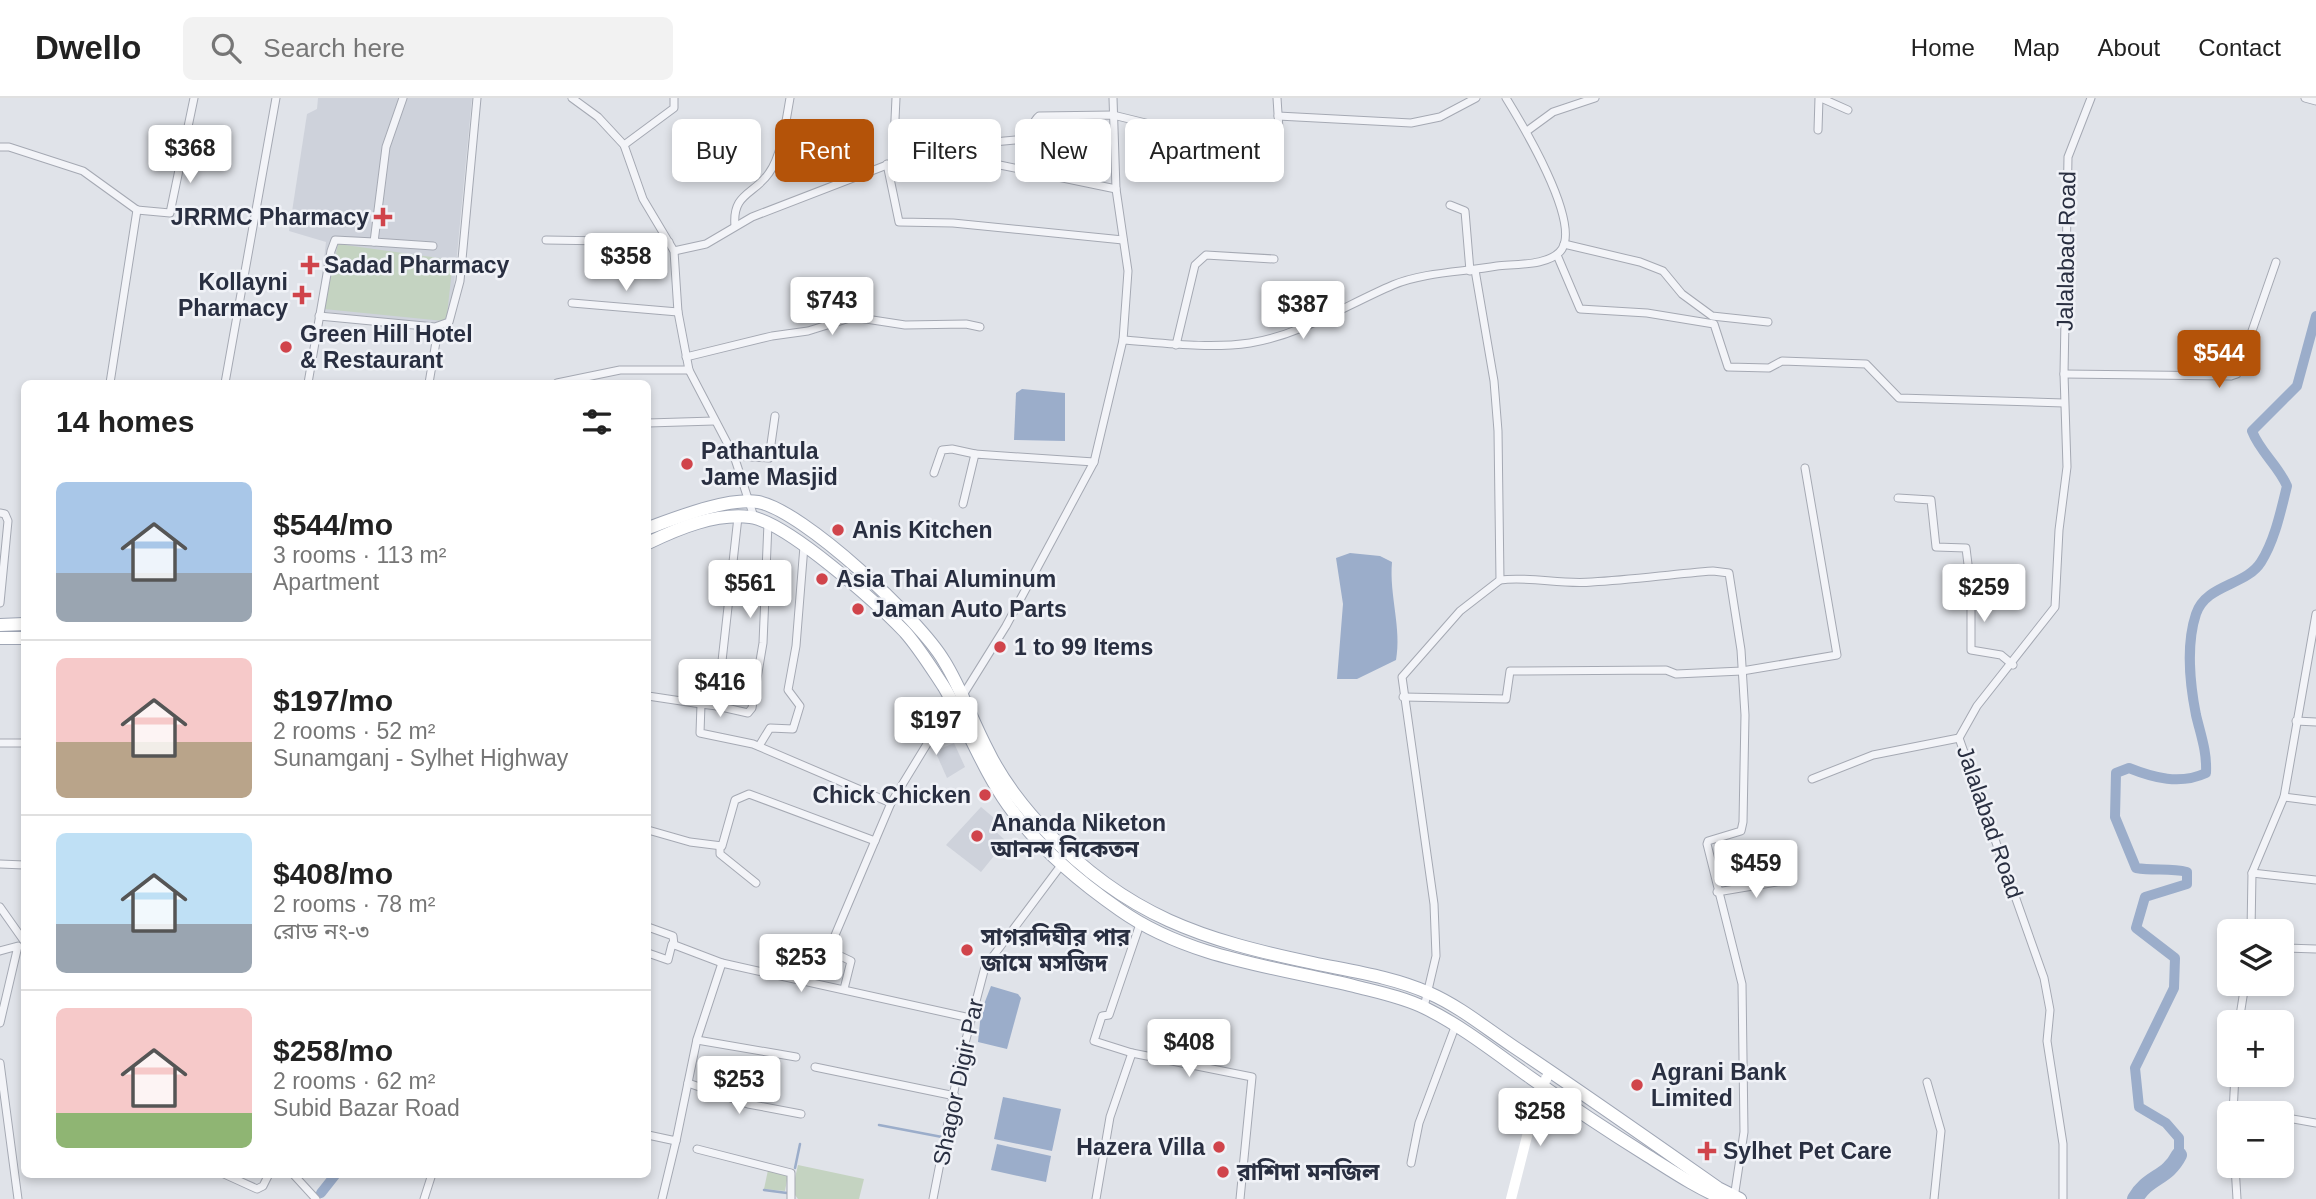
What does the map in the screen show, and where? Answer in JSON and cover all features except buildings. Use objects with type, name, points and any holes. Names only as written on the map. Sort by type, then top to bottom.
[{"type":"main road","points":[[651,527],[684,514],[746,501],[770,505],[795,520],[875,583],[922,628],[963,695],[988,752],[1003,778],[1046,832],[1145,911],[1188,931],[1237,947],[1392,980],[1430,993],[1550,1071],[1733,1199]]},
{"type":"main road","points":[[651,541],[710,519],[754,517],[768,522],[804,546],[875,603],[906,634],[952,703],[978,756],[1008,804],[1062,864],[1140,924],[1181,943],[1248,963],[1379,992],[1424,1007],[1668,1168],[1733,1199]]},
{"type":"main road","points":[[0,625],[21,624]]},
{"type":"main road","points":[[0,638],[21,638]]},
{"type":"main road","points":[[1511,1199],[1537,1097],[1550,1071]]},
{"type":"main road","points":[[1518,1199],[1543,1103],[1544,1087]]},
{"type":"street","points":[[0,147],[9,147],[83,171],[137,210],[170,213],[194,98]]},
{"type":"street","points":[[226,380],[276,98]]},
{"type":"street","points":[[374,242],[386,147],[403,98]]},
{"type":"street","points":[[319,316],[435,327],[449,322],[460,281],[477,98]]},
{"type":"street","points":[[572,98],[598,117],[624,145],[643,199],[674,251],[678,312],[689,370],[734,456],[746,501],[754,517]]},
{"type":"street","points":[[624,145],[674,108],[674,98]]},
{"type":"street","points":[[735,226],[736,207],[751,188],[768,175],[775,160],[790,98]]},
{"type":"street","points":[[894,119],[896,98]]},
{"type":"street","points":[[844,989],[850,960],[832,952],[830,947],[891,803],[952,703],[963,695],[1006,626],[1094,462],[1123,340],[1128,271],[1116,189],[1113,98]]},
{"type":"street","points":[[1001,141],[1025,139],[1030,134],[1033,120],[1039,116],[1113,115],[1174,130],[1277,132],[1277,98]]},
{"type":"street","points":[[1278,116],[1411,123],[1440,117],[1476,98]]},
{"type":"street","points":[[1123,340],[1176,345],[1251,343],[1319,321],[1395,284],[1533,262],[1557,255],[1564,244],[1563,219],[1553,186],[1527,131],[1506,98]]},
{"type":"street","points":[[1527,131],[1553,112],[1595,98]]},
{"type":"street","points":[[1818,130],[1820,98],[1848,110]]},
{"type":"street","name":"Jalalabad Road","points":[[2063,1199],[2063,1144],[2047,1041],[2050,1010],[2044,978],[1959,738],[1977,706],[2013,665],[2055,607],[2059,530],[2067,467],[2064,374],[2068,157],[2091,98]]},
{"type":"street","points":[[2305,98],[2316,101]]},
{"type":"street","points":[[674,251],[706,244],[752,217],[888,164]]},
{"type":"street","points":[[1001,165],[1116,189]]},
{"type":"street","points":[[893,182],[899,222],[962,223],[1123,240]]},
{"type":"street","points":[[1450,205],[1465,211],[1472,270],[1494,382],[1498,431],[1500,580]]},
{"type":"street","points":[[110,380],[137,210]]},
{"type":"street","points":[[308,380],[335,240],[433,246]]},
{"type":"street","points":[[546,240],[669,242]]},
{"type":"street","points":[[1564,244],[1640,262],[1663,271],[1682,294],[1713,320],[1727,365],[1730,367],[1769,368],[1782,362],[1866,363],[1899,398],[2064,403]]},
{"type":"street","points":[[1176,345],[1195,265],[1206,255],[1274,258]]},
{"type":"street","points":[[1557,255],[1580,309],[1768,322]]},
{"type":"street","points":[[2064,374],[2237,374],[2276,262]]},
{"type":"street","points":[[572,303],[678,312]]},
{"type":"street","points":[[686,357],[772,336],[808,331],[853,317],[905,325],[966,324],[980,327]]},
{"type":"street","points":[[430,380],[438,330]]},
{"type":"street","points":[[572,380],[620,370],[689,370]]},
{"type":"street","points":[[734,456],[769,458],[775,416]]},
{"type":"street","points":[[651,423],[714,421]]},
{"type":"street","points":[[934,473],[942,450],[952,449],[975,454],[1094,462]]},
{"type":"street","points":[[964,504],[975,454]]},
{"type":"street","points":[[1403,697],[1506,699],[1510,671],[1666,670],[1676,674],[1742,671],[1837,654],[1805,468]]},
{"type":"street","points":[[1898,498],[1931,500],[1936,547],[1966,548],[1971,589],[1971,650],[2001,654],[2013,665]]},
{"type":"street","points":[[0,513],[8,517],[0,603]]},
{"type":"street","points":[[717,706],[738,517]]},
{"type":"street","points":[[651,696],[748,713],[752,708],[763,643],[768,522]]},
{"type":"street","points":[[759,746],[770,728],[793,729],[800,706],[788,690],[796,646],[804,546]]},
{"type":"street","points":[[1424,1007],[1430,993],[1436,956],[1434,904],[1402,677],[1460,611],[1500,580],[1527,577],[1563,583],[1594,582],[1726,571],[1729,573],[1742,671],[1743,822],[1741,831],[1708,841],[1717,892],[1742,984],[1744,1132],[1733,1199]]},
{"type":"street","points":[[2250,919],[2252,873],[2284,797],[2316,614]]},
{"type":"street","points":[[701,704],[699,733],[759,746],[891,803]]},
{"type":"street","points":[[2296,721],[2316,723]]},
{"type":"street","points":[[1812,779],[1873,755],[1959,738]]},
{"type":"street","points":[[0,743],[21,743]]},
{"type":"street","points":[[720,846],[724,844],[735,800],[743,794],[874,841]]},
{"type":"street","points":[[2284,797],[2316,801]]},
{"type":"street","points":[[651,831],[720,846]]},
{"type":"street","points":[[720,846],[720,854],[757,883]]},
{"type":"street","name":"Shagor Digir Par","points":[[933,1199],[970,1018],[985,967],[1071,854]]},
{"type":"street","points":[[0,864],[21,865]]},
{"type":"street","points":[[2252,873],[2316,880]]},
{"type":"street","points":[[1717,892],[1789,880]]},
{"type":"street","points":[[0,907],[21,940]]},
{"type":"street","points":[[1140,924],[1118,993],[1109,1015],[1101,1016],[1094,1039],[1096,1042],[1132,1053],[1251,1077],[1240,1199]]},
{"type":"street","points":[[651,928],[673,936],[674,945],[668,960],[651,954]]},
{"type":"street","points":[[0,951],[21,944]]},
{"type":"street","points":[[674,945],[722,963],[970,1018]]},
{"type":"street","points":[[2294,948],[2316,949]]},
{"type":"street","points":[[0,1023],[21,950]]},
{"type":"street","points":[[662,1199],[697,1041],[722,963]]},
{"type":"street","points":[[1411,1163],[1419,1123],[1455,1027]]},
{"type":"street","points":[[697,1041],[796,1057]]},
{"type":"street","points":[[1096,1199],[1110,1117],[1132,1053]]},
{"type":"street","points":[[0,1063],[18,1199]]},
{"type":"street","points":[[815,1067],[955,1096]]},
{"type":"street","points":[[1927,1082],[1941,1131],[1934,1199]]},
{"type":"street","points":[[688,1083],[748,1104],[801,1114]]},
{"type":"street","points":[[2294,1119],[2316,1123]]},
{"type":"street","points":[[651,1136],[676,1141]]},
{"type":"street","points":[[697,1149],[791,1173],[791,1199]]},
{"type":"street","points":[[234,1178],[257,1189],[263,1186],[267,1178]]},
{"type":"street","points":[[297,1178],[316,1199]]},
{"type":"street","points":[[424,1199],[431,1178]]},
{"type":"street","points":[[2236,1178],[2237,1199]]},
{"type":"shaded area","points":[[318,98],[472,98],[450,328],[318,311],[326,242],[289,231],[307,114],[317,109]]},
{"type":"shaded area","points":[[954,743],[965,767],[947,778],[935,751]]},
{"type":"shaded area","name":"Ananda Niketon আনন্দ নিকেতন","points":[[981,807],[1000,823],[994,830],[1006,841],[981,872],[946,845]]},
{"type":"green space","points":[[338,244],[453,260],[444,321],[324,309]]},
{"type":"green space","points":[[798,1165],[864,1179],[859,1199],[798,1199],[792,1191]]},
{"type":"green space","points":[[768,1170],[788,1175],[785,1191],[764,1189]]},
{"type":"water","points":[[1022,389],[1065,393],[1065,441],[1014,440],[1016,393]]},
{"type":"water","points":[[1350,553],[1380,556],[1392,562],[1397,624],[1396,660],[1357,679],[1337,679],[1343,604],[1336,558]]},
{"type":"water","points":[[991,986],[1018,994],[1021,998],[1007,1049],[978,1042],[981,1012]]},
{"type":"water","points":[[1003,1097],[1061,1109],[1052,1151],[994,1139]]},
{"type":"water","points":[[997,1144],[1051,1156],[1046,1182],[991,1170]]},
{"type":"waterway","points":[[2179,1155],[2179,1138],[2166,1123],[2139,1107],[2135,1068],[2174,988],[2175,958],[2136,928],[2145,897],[2187,884],[2187,872],[2136,868],[2115,817],[2116,773],[2129,768],[2148,775],[2177,779],[2206,773],[2205,751],[2191,678],[2193,626],[2201,604],[2217,591],[2254,570],[2270,544],[2287,486],[2252,431],[2297,386],[2316,316]]},
{"type":"waterway","points":[[879,1125],[942,1137]]},
{"type":"waterway","points":[[795,1168],[800,1144]]},
{"type":"waterway","points":[[2135,1199],[2140,1191],[2169,1169],[2179,1155]]},
{"type":"waterway","points":[[321,1193],[333,1178]]},
{"type":"waterway","points":[[764,1190],[787,1193]]},
{"type":"place","name":"JRRMC Pharmacy","points":[[383,217]]},
{"type":"place","name":"Sadad Pharmacy","points":[[310,265]]},
{"type":"place","name":"Kollayni Pharmacy","points":[[302,295]]},
{"type":"place","name":"Green Hill Hotel & Restaurant","points":[[286,347]]},
{"type":"place","name":"Pathantula Jame Masjid","points":[[687,464]]},
{"type":"place","name":"Anis Kitchen","points":[[838,530]]},
{"type":"place","name":"Asia Thai Aluminum","points":[[822,579]]},
{"type":"place","name":"Jaman Auto Parts","points":[[858,609]]},
{"type":"place","name":"1 to 99 Items","points":[[1000,647]]},
{"type":"place","name":"Chick Chicken","points":[[985,795]]},
{"type":"place","name":"Ananda Niketon আনন্দ নিকেতন","points":[[977,836]]},
{"type":"place","name":"সাগরদিঘীর পার জামে মসজিদ","points":[[967,950]]},
{"type":"place","name":"Agrani Bank Limited","points":[[1637,1085]]},
{"type":"place","name":"Hazera Villa","points":[[1219,1147]]},
{"type":"place","name":"Sylhet Pet Care","points":[[1707,1151]]},
{"type":"place","name":"রাশিদা মনজিল","points":[[1223,1172]]}]
